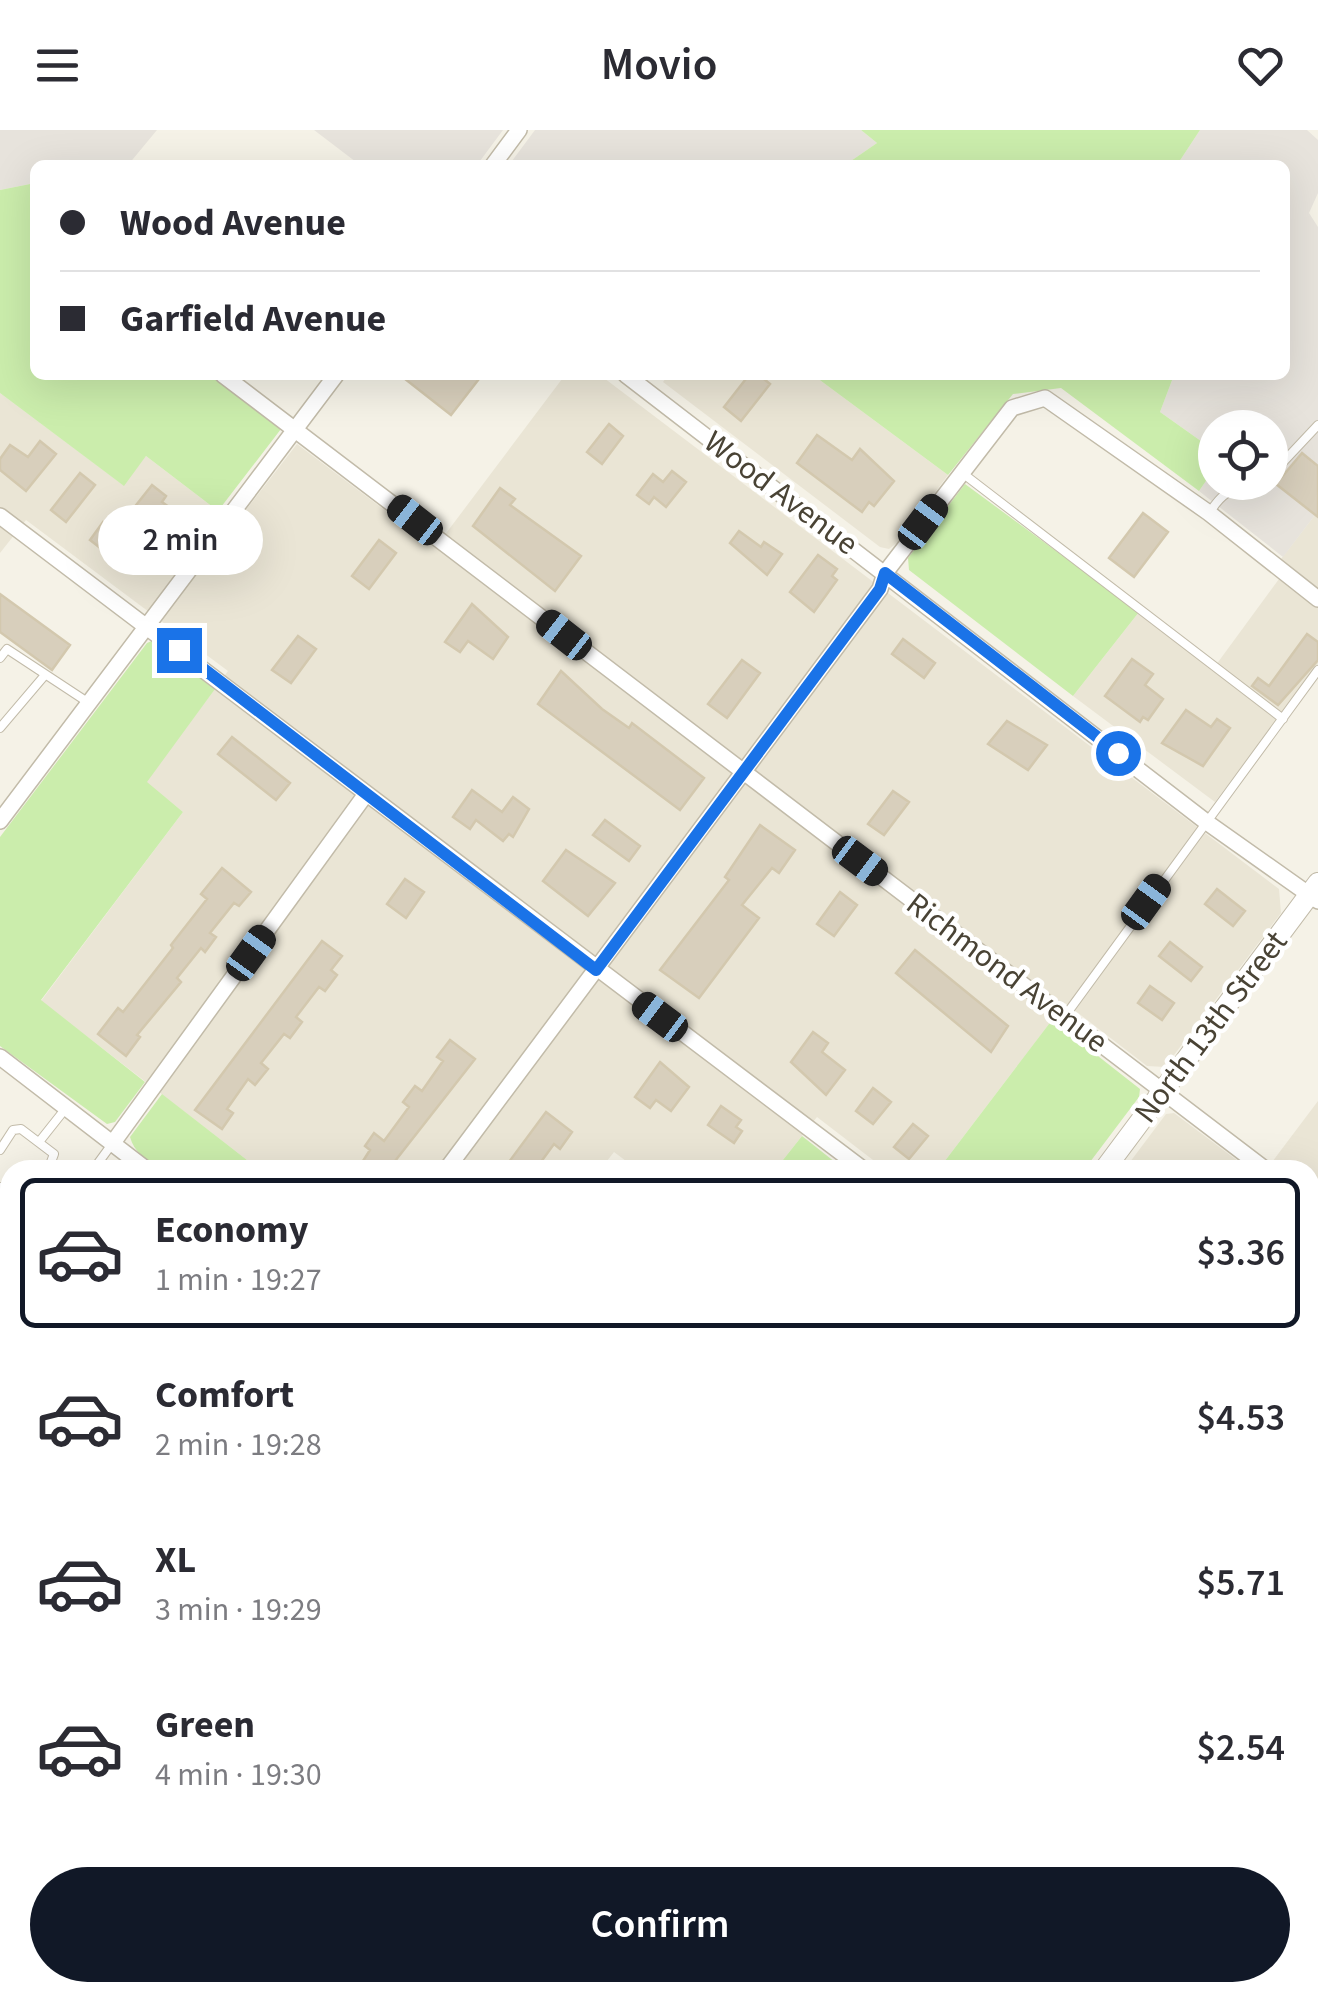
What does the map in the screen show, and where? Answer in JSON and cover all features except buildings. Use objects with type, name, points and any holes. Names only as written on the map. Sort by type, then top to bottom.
[{"type":"street","points":[[497,160],[519,130]]},
{"type":"street","name":"Richmond Avenue","points":[[230,380],[1251,1160]]},
{"type":"street","points":[[0,822],[332,380]]},
{"type":"street","name":"Wood Avenue","points":[[633,380],[1205,820],[1315,893]]},
{"type":"street","points":[[454,1160],[880,589],[885,573],[960,472],[1012,408],[1045,398],[1209,513],[1318,599]]},
{"type":"street","points":[[0,516],[851,1160]]},
{"type":"street","points":[[112,1144],[366,794]]},
{"type":"street","name":"North 13th Street","points":[[1111,1160],[1315,893]]},
{"type":"street","points":[[0,1057],[133,1160]]},
{"type":"lane","points":[[1288,457],[1318,425]]},
{"type":"lane","points":[[960,472],[1282,720]]},
{"type":"lane","points":[[1209,513],[1218,500]]},
{"type":"lane","points":[[0,658],[7,649],[89,704]]},
{"type":"lane","points":[[1065,1016],[1318,670]]},
{"type":"lane","points":[[0,728],[45,675]]},
{"type":"lane","points":[[39,1142],[66,1108]]},
{"type":"lane","points":[[0,1150],[13,1130],[21,1129],[54,1154],[52,1160]]},
{"type":"lane","points":[[100,1160],[112,1144]]},
{"type":"shaded area","points":[[0,130],[157,130],[132,160],[30,160],[30,184],[0,190]]},
{"type":"shaded area","points":[[314,130],[503,130],[481,160],[353,160]]},
{"type":"shaded area","points":[[535,130],[861,130],[877,143],[852,160],[513,160]]},
{"type":"shaded area","points":[[1200,130],[1307,130],[1318,140],[1318,193],[1309,213],[1318,227],[1318,511],[1283,557],[1210,500],[1288,500],[1288,410],[1198,410],[1198,439],[1160,412],[1172,380],[1290,380],[1290,160],[1180,160]]},
{"type":"shaded area","points":[[561,380],[607,380],[1279,889],[1281,913],[1165,1067],[1147,1066],[1065,1003],[946,1160],[873,1160],[817,1117],[783,1160],[625,1160],[614,1152],[608,1160],[247,1160],[41,1001],[183,812],[146,782],[228,671],[26,520],[0,553],[0,393],[123,485],[146,456],[235,524],[297,444],[435,548]]},
{"type":"shaded area","points":[[820,380],[948,475],[898,542],[889,549],[880,547],[663,382]]},
{"type":"shaded area","points":[[1318,511],[1318,664],[1215,802],[1073,696],[1139,612],[1213,669],[1279,579],[1271,572]]},
{"type":"shaded area","points":[[1318,1101],[1318,1160],[1274,1160]]},
{"type":"shaded area","points":[[1174,1113],[1237,1160],[1132,1160],[1166,1114]]},
{"type":"green space","points":[[861,130],[1200,130],[1180,160],[852,160],[877,143]]},
{"type":"green space","points":[[30,184],[30,380],[217,380],[281,429],[218,511],[146,456],[124,486],[0,393],[0,190]]},
{"type":"green space","points":[[820,380],[1172,380],[1160,412],[1198,439],[1198,490],[1061,388],[1013,394],[948,475]]},
{"type":"green space","points":[[965,484],[1139,612],[1073,696],[909,570],[908,558]]},
{"type":"green space","points":[[154,640],[215,689],[147,782],[183,812],[41,1000],[145,1082],[115,1122],[107,1124],[0,1046],[0,837],[147,643]]},
{"type":"green space","points":[[1052,1020],[1140,1089],[1139,1097],[1092,1160],[946,1160]]},
{"type":"green space","points":[[162,1094],[247,1160],[148,1160],[138,1152],[130,1137]]},
{"type":"green space","points":[[802,1136],[832,1160],[783,1160]]},
{"type":"route","points":[[179,650],[596,970],[880,589],[885,573],[1118,753]]}]
